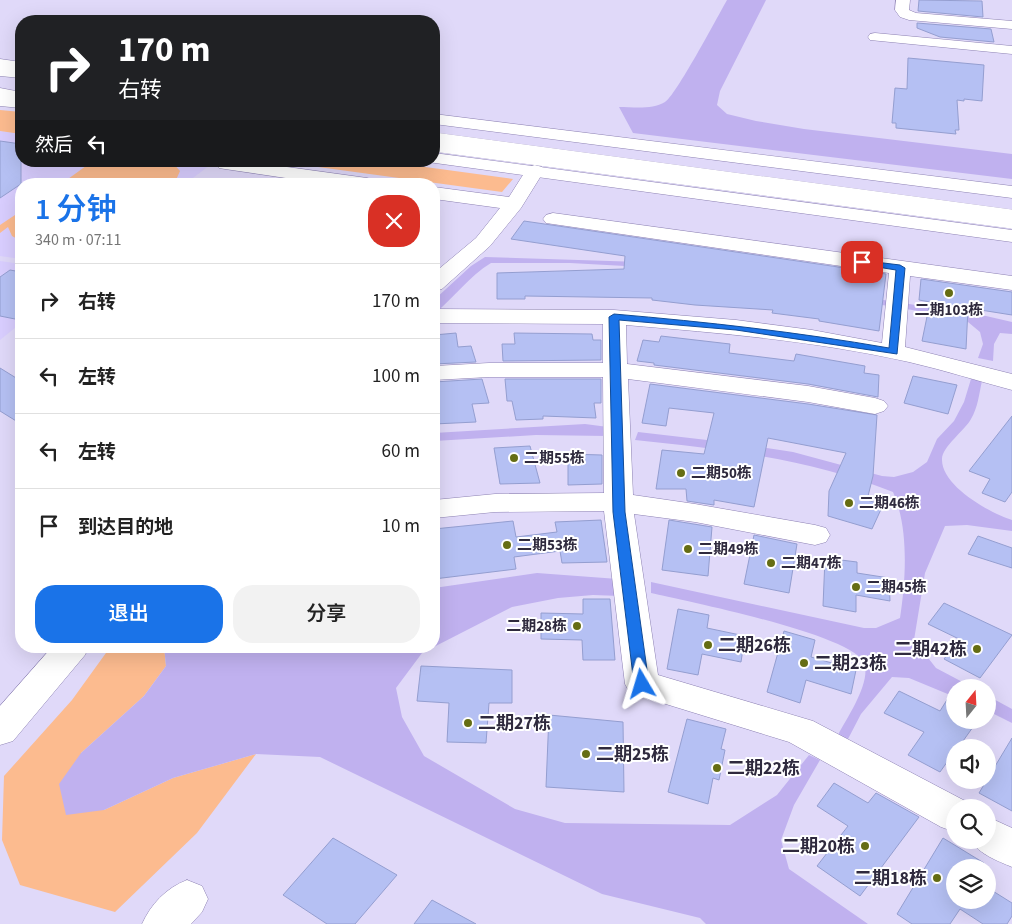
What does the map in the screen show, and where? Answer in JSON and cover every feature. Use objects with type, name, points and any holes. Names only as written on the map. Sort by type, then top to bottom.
[{"type":"main road","points":[[903,0],[902,10],[914,17],[1012,25]]},
{"type":"main road","points":[[875,37],[1012,50]]},
{"type":"main road","points":[[0,64],[15,65]]},
{"type":"main road","points":[[0,71],[15,72]]},
{"type":"main road","points":[[0,76],[15,78]]},
{"type":"main road","points":[[0,85],[15,87]]},
{"type":"main road","points":[[0,93],[15,95]]},
{"type":"main road","points":[[0,101],[15,102]]},
{"type":"main road","points":[[440,120],[1012,192]]},
{"type":"main road","points":[[440,132],[1012,205]]},
{"type":"main road","points":[[440,143],[1012,219]]},
{"type":"main road","points":[[623,182],[668,184],[689,180],[702,171],[696,159],[676,152],[643,145]]},
{"type":"main road","points":[[440,159],[1012,236]]},
{"type":"main road","points":[[247,167],[325,178]]},
{"type":"main road","points":[[440,279],[483,242],[514,204],[535,171]]},
{"type":"main road","points":[[885,177],[873,180],[859,190],[864,204],[879,214],[918,223]]},
{"type":"main road","points":[[440,194],[514,204]]},
{"type":"main road","points":[[553,219],[1012,283]]},
{"type":"main road","points":[[893,352],[900,268]]},
{"type":"main road","points":[[440,316],[614,317],[736,327],[812,337],[893,352],[1012,382]]},
{"type":"main road","points":[[614,317],[618,502],[642,684],[800,731],[858,760],[946,809]]},
{"type":"main road","points":[[440,373],[489,370],[616,370],[808,394],[875,406]]},
{"type":"main road","points":[[440,508],[495,503],[618,502],[815,535]]},
{"type":"main road","points":[[0,731],[66,653]]},
{"type":"main road","points":[[996,839],[1012,849]]},
{"type":"shaded area","points":[[727,0],[766,0],[720,91],[717,105],[727,114],[804,129],[1012,154],[1012,179],[633,133],[619,107],[648,107],[665,102],[687,72]]},
{"type":"shaded area","points":[[0,110],[15,111],[15,133],[0,131]]},
{"type":"shaded area","points":[[0,131],[15,133],[15,167],[207,167],[193,178],[15,178],[15,258],[0,256]]},
{"type":"shaded area","points":[[85,167],[176,167],[180,171],[177,178],[69,178]]},
{"type":"shaded area","points":[[318,167],[425,167],[513,179],[502,192],[440,184],[440,178],[399,178]]},
{"type":"shaded area","points":[[15,215],[15,238],[12,236],[8,227],[0,233],[0,225]]},
{"type":"shaded area","points":[[485,257],[641,262],[986,316],[1012,322],[1012,334],[1000,333],[994,344],[993,361],[978,358],[983,344],[980,332],[968,322],[924,312],[745,282],[625,266],[570,263],[491,263],[476,274],[440,308],[440,294],[471,266]]},
{"type":"shaded area","points":[[0,261],[15,263],[15,328],[0,340]]},
{"type":"shaded area","points":[[971,379],[982,381],[973,414],[943,454],[944,469],[949,479],[968,497],[980,505],[1012,520],[1012,531],[967,525],[945,526],[925,573],[914,640],[936,668],[957,679],[946,679],[946,693],[909,678],[892,677],[861,714],[848,739],[838,735],[857,701],[864,682],[865,673],[865,665],[855,654],[833,642],[803,631],[732,611],[651,593],[651,582],[864,628],[876,628],[900,618],[904,587],[905,554],[902,521],[893,492],[799,463],[701,447],[635,440],[638,432],[733,443],[793,452],[882,476],[894,477],[913,472],[927,462],[937,439],[954,421],[964,402]]},
{"type":"shaded area","points":[[585,424],[608,427],[607,436],[536,435],[440,441],[440,433]]},
{"type":"shaded area","points":[[537,573],[618,579],[620,596],[593,595],[558,598],[512,607],[440,644],[440,587]]},
{"type":"shaded area","points":[[106,653],[165,653],[166,666],[144,696],[81,753],[104,810],[173,778],[256,754],[197,833],[115,912],[20,885],[2,840],[4,776],[72,700]]},
{"type":"shaded area","points":[[165,653],[422,653],[396,688],[402,717],[424,756],[515,809],[565,823],[730,825],[777,795],[809,755],[820,760],[794,805],[781,840],[789,869],[868,924],[706,924],[700,918],[602,894],[320,757],[256,754],[173,778],[104,810],[66,815],[59,784],[81,753],[144,696],[166,666]]},
{"type":"shaded area","points":[[996,700],[1012,709],[1012,723],[996,715]]},
{"type":"building","points":[[919,0],[982,1],[983,17],[918,11]]},
{"type":"building","points":[[917,23],[991,29],[994,42],[940,37],[917,28]]},
{"type":"building","points":[[908,58],[984,65],[982,101],[957,100],[959,130],[955,130],[956,134],[896,128],[896,123],[892,123],[895,88],[907,89]]},
{"type":"building","points":[[0,141],[15,143],[15,167],[21,167],[21,178],[15,178],[15,188],[0,198]]},
{"type":"building","points":[[524,221],[886,274],[879,331],[819,321],[819,319],[772,313],[773,310],[695,305],[652,300],[652,298],[525,296],[525,299],[497,299],[497,273],[624,269],[625,256],[511,239]]},
{"type":"building","points":[[10,270],[15,271],[15,319],[0,316],[0,277]]},
{"type":"building","points":[[921,279],[1012,292],[1012,315],[968,308],[966,349],[922,341],[930,302],[919,300]]},
{"type":"building","points":[[456,333],[458,347],[471,346],[476,362],[440,364],[440,334]]},
{"type":"building","points":[[514,333],[592,334],[593,340],[601,340],[601,360],[503,361],[502,344],[515,344]]},
{"type":"building","points":[[661,336],[730,344],[729,353],[794,361],[796,354],[865,366],[864,373],[879,375],[878,397],[808,384],[654,365],[654,363],[637,361],[643,340],[659,342]]},
{"type":"building","points":[[0,368],[15,377],[15,420],[0,411]]},
{"type":"building","points":[[913,376],[957,385],[948,414],[904,403]]},
{"type":"building","points":[[482,379],[489,403],[472,404],[476,422],[440,424],[440,382]]},
{"type":"building","points":[[505,379],[601,379],[601,403],[594,403],[596,418],[543,416],[543,419],[516,420],[512,401],[507,401]]},
{"type":"building","points":[[650,384],[808,404],[877,415],[873,476],[867,500],[883,505],[872,529],[828,516],[829,491],[846,453],[768,438],[754,507],[714,500],[714,505],[687,501],[686,489],[656,489],[662,450],[704,454],[714,413],[669,408],[666,426],[642,423]]},
{"type":"building","points":[[1012,416],[1012,492],[1005,502],[982,493],[990,479],[969,471]]},
{"type":"building","name":"二期55栋","points":[[530,446],[540,483],[500,484],[494,448]]},
{"type":"building","points":[[568,454],[602,455],[602,484],[568,485]]},
{"type":"building","points":[[601,520],[607,562],[562,563],[560,551],[514,557],[516,569],[440,578],[440,528],[513,521],[516,537],[557,532],[555,522]]},
{"type":"building","name":"二期49栋","points":[[669,520],[712,527],[708,576],[662,570]]},
{"type":"building","name":"二期47栋","points":[[754,535],[797,544],[789,593],[744,584]]},
{"type":"building","points":[[978,536],[1012,548],[1012,568],[968,554]]},
{"type":"building","name":"二期45栋","points":[[825,558],[857,562],[857,573],[889,578],[890,601],[856,595],[856,612],[823,606]]},
{"type":"building","name":"二期28栋","points":[[583,599],[610,599],[615,660],[583,660],[582,640],[541,639],[541,613],[583,614]]},
{"type":"building","name":"二期42栋","points":[[944,603],[1012,635],[980,678],[944,659],[959,639],[928,624]]},
{"type":"building","name":"二期26栋","points":[[678,609],[709,615],[707,628],[745,636],[741,662],[702,654],[698,675],[667,669]]},
{"type":"building","name":"二期23栋","points":[[784,631],[815,640],[811,657],[856,670],[851,694],[806,680],[800,703],[767,692]]},
{"type":"building","name":"二期27栋","points":[[421,666],[512,670],[512,703],[489,703],[486,743],[447,742],[449,703],[417,701]]},
{"type":"building","points":[[899,691],[940,711],[946,701],[946,729],[972,729],[964,739],[946,739],[946,764],[940,772],[908,755],[924,732],[884,713]]},
{"type":"building","name":"二期25栋","points":[[549,715],[623,722],[624,792],[546,787]]},
{"type":"building","name":"二期22栋","points":[[687,719],[726,729],[721,749],[725,750],[719,780],[713,778],[708,804],[668,792]]},
{"type":"building","points":[[1012,738],[1012,811],[996,802],[996,799],[990,799],[979,793],[981,789],[996,789],[996,765]]},
{"type":"building","name":"二期20栋","points":[[834,783],[868,803],[876,793],[919,817],[860,896],[817,866],[848,826],[817,806]]},
{"type":"building","points":[[333,838],[397,875],[355,924],[327,924],[283,895]]},
{"type":"building","name":"二期18栋","points":[[943,838],[946,840],[946,849],[961,849],[977,859],[946,859],[946,909],[960,909],[950,924],[912,924],[897,914]]},
{"type":"building","name":"二期18栋","points":[[996,893],[1012,903],[1012,916],[1007,924],[983,924],[960,909],[996,909]]},
{"type":"building","points":[[432,900],[476,924],[414,924]]},
{"type":"place","name":"二期103栋","points":[[949,293]]},
{"type":"place","name":"二期55栋","points":[[514,458]]},
{"type":"place","name":"二期50栋","points":[[681,473]]},
{"type":"place","name":"二期46栋","points":[[849,503]]},
{"type":"place","name":"二期53栋","points":[[507,545]]},
{"type":"place","name":"二期49栋","points":[[688,549]]},
{"type":"place","name":"二期47栋","points":[[771,563]]},
{"type":"place","name":"二期45栋","points":[[856,587]]},
{"type":"place","name":"二期28栋","points":[[577,626]]},
{"type":"place","name":"二期26栋","points":[[708,645]]},
{"type":"place","name":"二期42栋","points":[[977,649]]},
{"type":"place","name":"二期23栋","points":[[804,663]]},
{"type":"place","name":"二期27栋","points":[[468,723]]},
{"type":"place","name":"二期25栋","points":[[586,754]]},
{"type":"place","name":"二期22栋","points":[[717,768]]},
{"type":"place","name":"二期20栋","points":[[865,846]]},
{"type":"place","name":"二期18栋","points":[[937,878]]},
{"type":"route","points":[[642,684],[619,512],[614,317],[736,327],[812,337],[893,352],[900,268],[862,262]]}]
